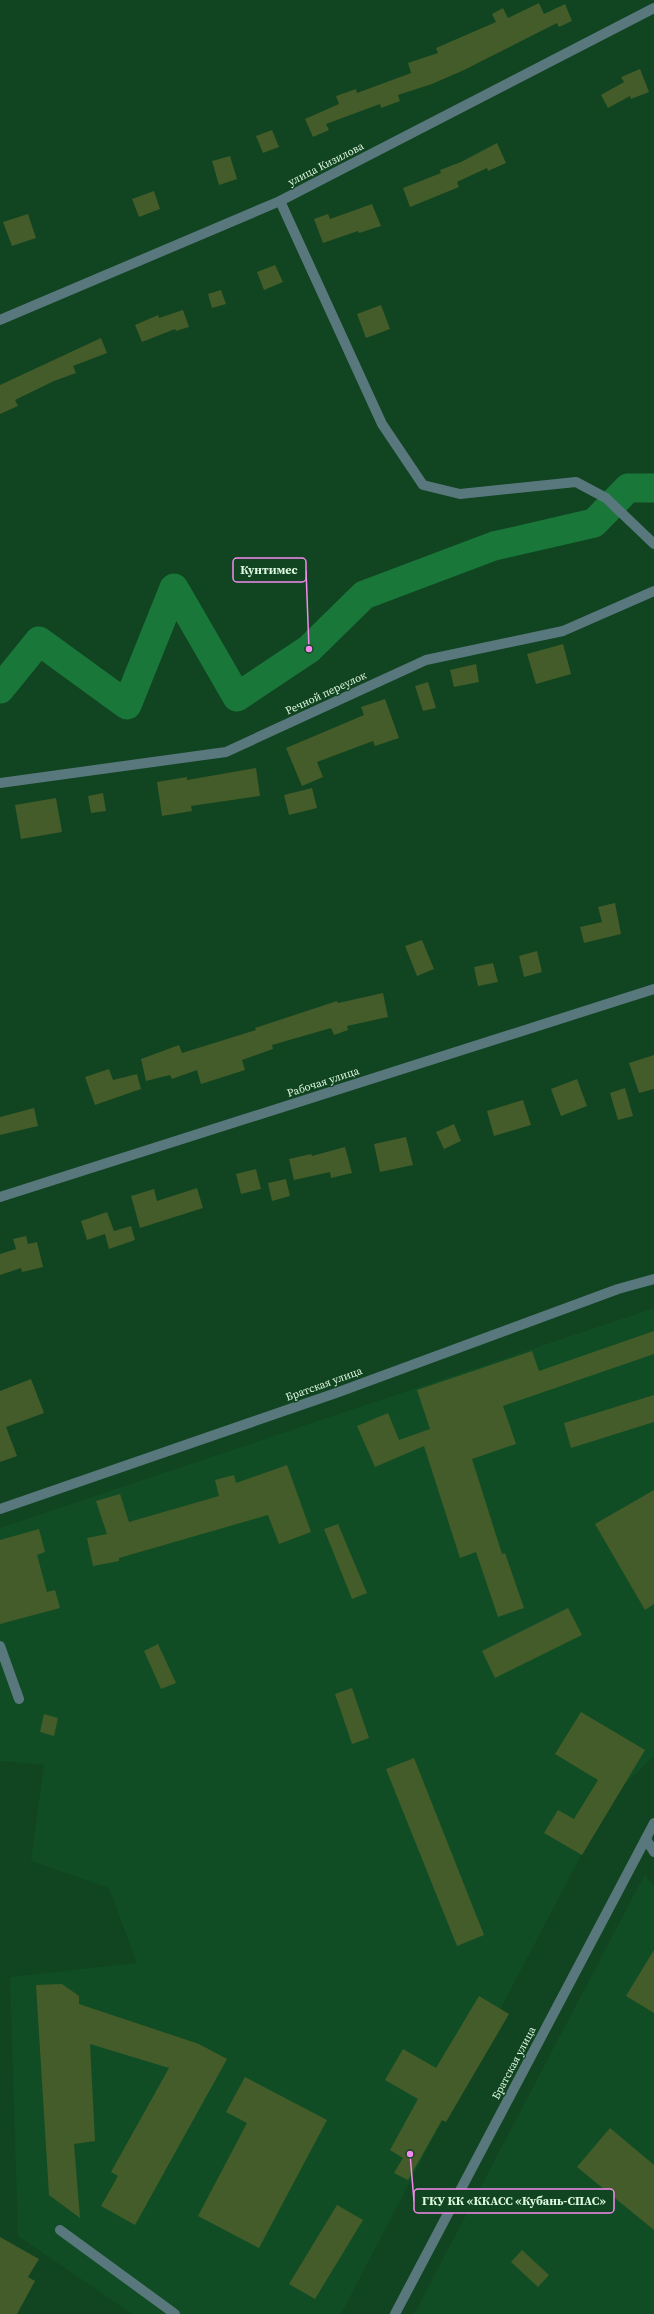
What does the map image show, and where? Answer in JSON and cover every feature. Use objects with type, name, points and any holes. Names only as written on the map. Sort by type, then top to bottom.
[{"type":"street","name":"улица Кизилова","points":[[0,320],[280,201],[654,8]]},
{"type":"street","points":[[280,201],[382,424],[423,484],[460,494],[576,482],[606,498],[654,544]]},
{"type":"street","name":"Речной переулок","points":[[0,783],[226,752],[426,660],[563,630],[654,591]]},
{"type":"street","name":"Рабочая улица","points":[[0,1197],[654,989]]},
{"type":"street","name":"Братская улица","points":[[0,1509],[336,1393],[618,1289],[654,1279]]},
{"type":"street","points":[[0,1646],[19,1699]]},
{"type":"street","name":"Братская улица","points":[[395,2314],[654,1823]]},
{"type":"street","points":[[646,1839],[654,1852]]},
{"type":"street","points":[[60,2230],[175,2314]]},
{"type":"shaded area","points":[[654,1308],[654,1756],[611,1798],[341,2314],[132,2314],[18,2236],[10,1977],[137,1963],[109,1888],[31,1861],[44,1765],[0,1761],[0,1528]]},
{"type":"shaded area","points":[[645,1874],[654,1887],[654,2314],[414,2314]]},
{"type":"building","points":[[539,3],[544,14],[565,4],[572,21],[559,27],[557,23],[464,70],[432,84],[398,95],[400,101],[381,108],[380,104],[326,124],[329,130],[313,137],[305,119],[339,104],[336,96],[356,89],[357,93],[411,73],[408,63],[438,53],[436,48],[496,22],[492,14],[503,8],[508,18]]},
{"type":"building","points":[[640,69],[649,92],[631,99],[630,96],[608,108],[601,95],[624,82],[621,77]]},
{"type":"building","points":[[272,130],[279,147],[263,153],[256,136]]},
{"type":"building","points":[[497,143],[506,163],[488,171],[487,168],[457,182],[459,187],[410,207],[403,188],[441,173],[440,170],[461,162]]},
{"type":"building","points":[[230,156],[237,179],[219,185],[212,161]]},
{"type":"building","points":[[154,191],[160,209],[139,217],[132,199]]},
{"type":"building","points":[[372,204],[381,226],[359,233],[358,231],[323,243],[314,219],[328,214],[330,219]]},
{"type":"building","points":[[28,214],[36,238],[12,246],[3,222]]},
{"type":"building","points":[[275,265],[283,282],[264,290],[257,272]]},
{"type":"building","points":[[221,290],[226,304],[212,308],[208,294]]},
{"type":"building","points":[[381,305],[390,329],[366,338],[357,314]]},
{"type":"building","points":[[183,310],[189,327],[176,331],[175,329],[142,342],[135,325],[158,315],[159,318]]},
{"type":"building","points":[[101,338],[107,353],[73,366],[76,373],[54,381],[15,400],[18,406],[0,414],[0,385]]},
{"type":"building","points":[[563,644],[571,674],[536,684],[527,654]]},
{"type":"building","points":[[476,664],[479,682],[454,687],[450,670]]},
{"type":"building","points":[[428,682],[436,708],[423,711],[415,686]]},
{"type":"building","points":[[385,699],[399,738],[375,746],[373,741],[317,762],[323,777],[302,786],[286,748],[364,715],[361,707]]},
{"type":"building","points":[[256,768],[260,796],[191,806],[192,811],[162,816],[157,782],[187,777],[187,780]]},
{"type":"building","points":[[312,788],[317,808],[289,815],[284,795]]},
{"type":"building","points":[[103,793],[106,811],[91,813],[88,796]]},
{"type":"building","points":[[56,798],[62,832],[21,839],[15,805]]},
{"type":"building","points":[[615,903],[621,934],[584,943],[580,927],[602,922],[598,907]]},
{"type":"building","points":[[422,940],[434,969],[417,976],[405,946]]},
{"type":"building","points":[[537,951],[542,972],[524,977],[519,956]]},
{"type":"building","points":[[493,963],[498,982],[478,986],[474,967]]},
{"type":"building","points":[[383,993],[388,1017],[347,1026],[348,1030],[334,1035],[331,1028],[272,1045],[273,1049],[242,1060],[245,1070],[201,1084],[197,1070],[172,1079],[170,1075],[146,1081],[141,1059],[179,1045],[182,1053],[256,1030],[255,1028],[337,1001],[338,1003]]},
{"type":"building","points":[[654,1055],[654,1089],[639,1093],[629,1063]]},
{"type":"building","points":[[109,1069],[113,1080],[137,1074],[141,1089],[95,1105],[85,1077]]},
{"type":"building","points":[[577,1079],[587,1106],[561,1116],[551,1089]]},
{"type":"building","points":[[625,1088],[633,1116],[618,1120],[610,1093]]},
{"type":"building","points":[[523,1100],[531,1125],[494,1136],[487,1111]]},
{"type":"building","points":[[34,1108],[38,1126],[0,1135],[0,1117]]},
{"type":"building","points":[[454,1124],[461,1141],[444,1149],[436,1132]]},
{"type":"building","points":[[406,1137],[413,1165],[380,1172],[374,1144]]},
{"type":"building","points":[[345,1147],[352,1173],[331,1178],[330,1172],[294,1180],[289,1159],[311,1154],[312,1156]]},
{"type":"building","points":[[256,1169],[261,1189],[241,1194],[236,1174]]},
{"type":"building","points":[[286,1179],[290,1196],[272,1201],[268,1183]]},
{"type":"building","points":[[197,1188],[203,1208],[140,1228],[131,1196],[154,1189],[157,1201]]},
{"type":"building","points":[[107,1212],[114,1231],[131,1226],[135,1240],[109,1249],[105,1234],[87,1240],[81,1221]]},
{"type":"building","points":[[26,1236],[28,1244],[37,1242],[43,1267],[22,1272],[21,1268],[0,1275],[0,1254],[16,1249],[13,1239]]},
{"type":"building","points":[[654,1331],[654,1354],[503,1406],[516,1444],[472,1459],[502,1554],[505,1553],[524,1608],[498,1617],[476,1552],[460,1558],[424,1446],[375,1467],[357,1426],[388,1413],[399,1440],[430,1429],[417,1390],[532,1351],[539,1371]]},
{"type":"building","points":[[31,1379],[44,1413],[6,1427],[17,1456],[0,1462],[0,1391]]},
{"type":"building","points":[[654,1395],[654,1422],[571,1448],[564,1423]]},
{"type":"building","points":[[287,1465],[311,1532],[279,1544],[268,1515],[119,1558],[119,1561],[93,1566],[87,1538],[107,1534],[96,1501],[120,1494],[129,1522],[219,1496],[215,1480],[234,1475],[236,1483]]},
{"type":"building","points":[[654,1490],[654,1604],[645,1610],[595,1524]]},
{"type":"building","points":[[338,1524],[367,1593],[352,1599],[324,1529]]},
{"type":"building","points":[[39,1529],[45,1552],[37,1555],[47,1592],[55,1590],[60,1608],[0,1624],[0,1540]]},
{"type":"building","points":[[568,1608],[582,1635],[495,1678],[482,1651]]},
{"type":"building","points":[[158,1644],[176,1683],[161,1689],[144,1651]]},
{"type":"building","points":[[352,1688],[369,1738],[352,1744],[335,1694]]},
{"type":"building","points":[[581,1712],[645,1750],[582,1855],[544,1833],[558,1810],[574,1819],[598,1780],[555,1754]]},
{"type":"building","points":[[44,1714],[58,1718],[54,1736],[40,1732]]},
{"type":"building","points":[[414,1758],[484,1935],[457,1946],[386,1769]]},
{"type":"building","points":[[654,1950],[654,2013],[626,1996]]},
{"type":"building","points":[[62,1984],[79,1996],[79,2004],[199,2044],[227,2059],[135,2225],[101,2206],[118,2176],[111,2172],[169,2068],[90,2044],[95,2141],[74,2144],[80,2218],[49,2195],[36,1985]]},
{"type":"building","points":[[479,1996],[509,2014],[446,2122],[442,2120],[408,2180],[394,2173],[403,2158],[390,2150],[418,2099],[385,2080],[403,2049],[436,2068]]},
{"type":"building","points":[[245,2077],[327,2120],[259,2248],[198,2216],[247,2123],[226,2112]]},
{"type":"building","points":[[610,2128],[654,2165],[654,2230],[577,2167]]},
{"type":"building","points":[[337,2205],[363,2220],[315,2299],[289,2284]]},
{"type":"building","points":[[0,2237],[39,2259],[28,2277],[35,2281],[17,2314],[0,2314]]},
{"type":"building","points":[[522,2250],[549,2275],[538,2287],[511,2262]]},
{"type":"waterway","points":[[0,689],[39,641],[127,705],[174,588],[237,697],[309,649],[364,595],[494,546],[594,523],[628,488],[654,488]]},
{"type":"place","name":"Кунтимес","points":[[309,649]]},
{"type":"place","name":"ГКУ КК «ККАСС «Кубань-СПАС»","points":[[410,2154]]}]
